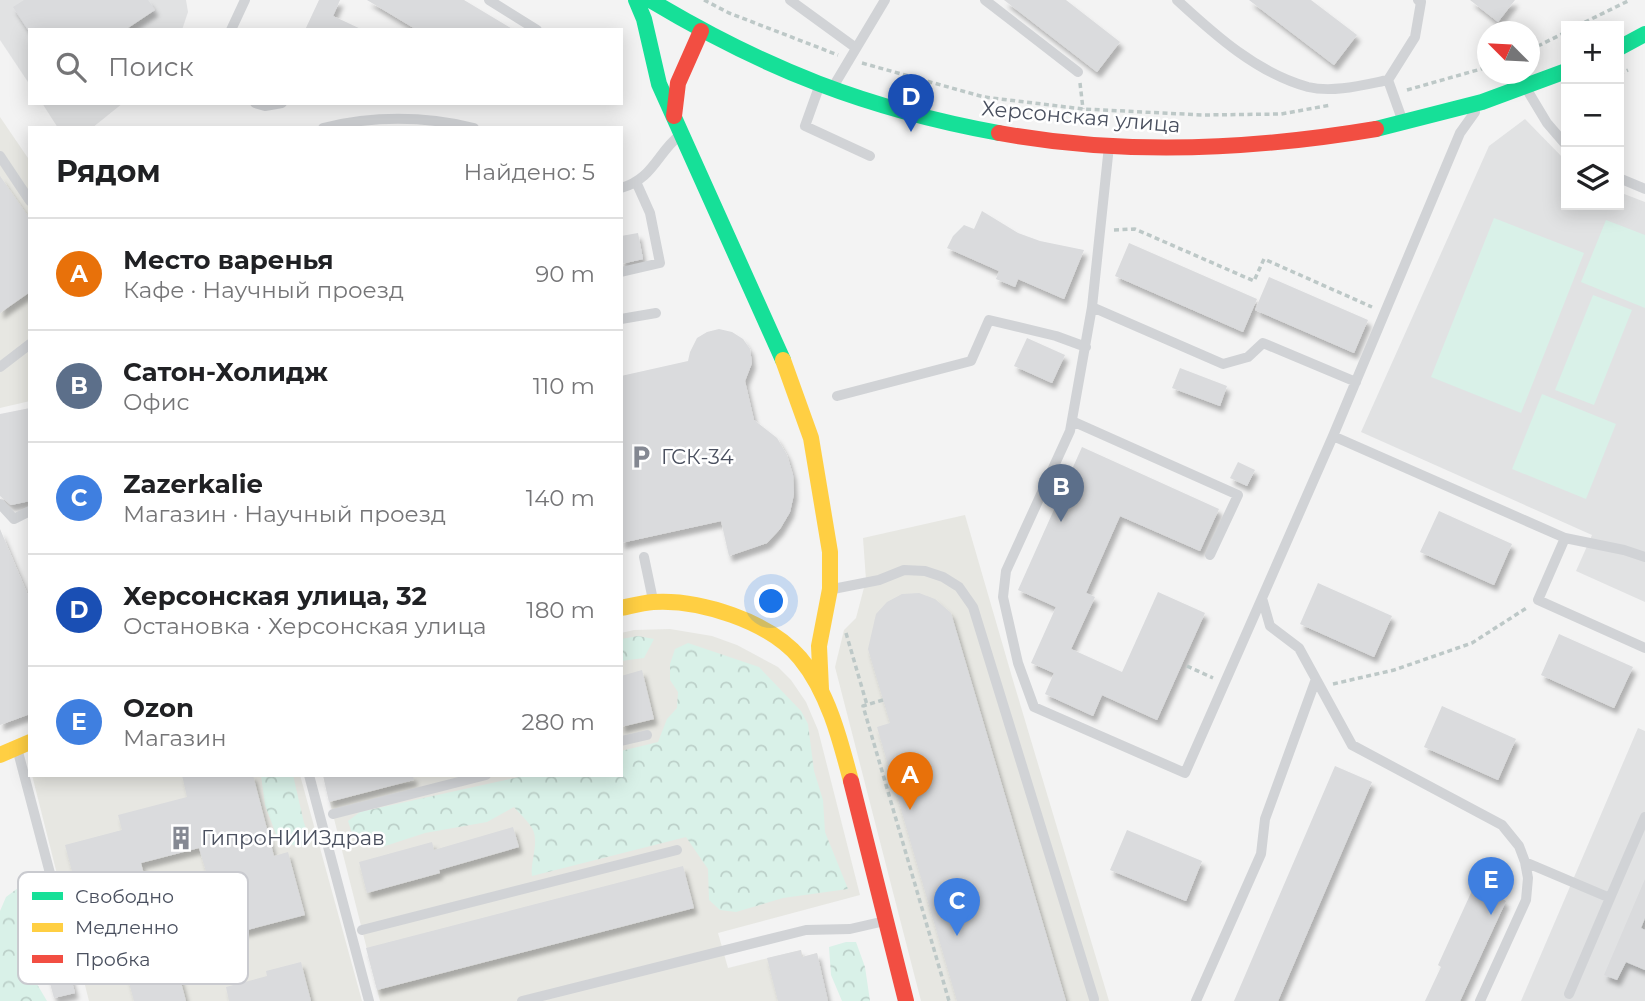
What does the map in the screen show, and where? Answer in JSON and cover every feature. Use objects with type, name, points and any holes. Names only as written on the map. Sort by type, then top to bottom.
[{"type":"street","points":[[636,0],[645,19],[659,84],[795,389],[811,438],[830,552],[830,589],[819,646],[821,689]]},
{"type":"street","name":"Херсонская улица","points":[[650,0],[701,31],[778,68],[825,87],[896,110],[963,127],[1038,139],[1109,145],[1194,148],[1266,145],[1347,135],[1404,124],[1486,102],[1561,73]]},
{"type":"street","points":[[677,127],[674,96],[684,63],[701,31]]},
{"type":"street","points":[[1624,45],[1645,34]]},
{"type":"street","points":[[623,608],[653,602],[703,607],[753,625],[778,639],[799,656],[821,689],[838,736],[906,1001]]},
{"type":"street","points":[[778,639],[804,635],[825,614]]},
{"type":"street","points":[[0,755],[24,745]]},
{"type":"lane","points":[[232,28],[245,0]]},
{"type":"lane","points":[[489,0],[534,28]]},
{"type":"lane","points":[[790,0],[856,48]]},
{"type":"lane","points":[[870,156],[805,126],[825,87],[850,60],[885,0]]},
{"type":"lane","points":[[985,0],[1079,72]]},
{"type":"lane","points":[[1177,0],[1262,68],[1309,87],[1348,88],[1388,79],[1415,37],[1421,2],[1418,0]]},
{"type":"lane","points":[[1388,79],[1404,124]]},
{"type":"lane","points":[[1526,88],[1547,123],[1561,139]]},
{"type":"lane","points":[[1109,145],[1092,307],[1070,431],[1006,570],[1003,597],[1018,663],[1034,707],[1185,773],[1333,436],[1460,133],[1468,120],[1486,102]]},
{"type":"lane","points":[[331,126],[394,119],[436,120],[464,126]]},
{"type":"lane","points":[[623,187],[636,184],[656,165],[677,127]]},
{"type":"lane","points":[[0,156],[28,198]]},
{"type":"lane","points":[[1624,180],[1645,189]]},
{"type":"lane","points":[[623,272],[660,263],[650,213],[636,184]]},
{"type":"lane","points":[[1092,307],[1223,364],[1248,357],[1263,343],[1356,382]]},
{"type":"lane","points":[[623,319],[656,313]]},
{"type":"lane","points":[[837,396],[971,361],[989,320],[1056,336],[1086,347]]},
{"type":"lane","points":[[0,367],[28,346]]},
{"type":"lane","points":[[1072,421],[1238,495],[1210,555]]},
{"type":"lane","points":[[1333,436],[1566,538],[1645,557]]},
{"type":"lane","points":[[0,504],[14,519],[28,512]]},
{"type":"lane","points":[[1566,538],[1538,600],[1645,648]]},
{"type":"lane","points":[[644,557],[653,602]]},
{"type":"lane","points":[[830,589],[879,580],[904,570],[925,571],[943,577],[959,587],[973,607],[1094,999]]},
{"type":"lane","points":[[1262,598],[1270,626],[1299,648],[1352,745],[1502,825],[1519,846],[1528,878],[1526,901],[1482,1000]]},
{"type":"lane","points":[[1196,1001],[1261,854],[1265,819],[1318,683]]},
{"type":"lane","points":[[623,740],[647,734]]},
{"type":"lane","points":[[24,745],[28,764]]},
{"type":"lane","points":[[31,777],[51,872]]},
{"type":"lane","points":[[310,777],[369,1001]]},
{"type":"lane","points":[[332,814],[478,777]]},
{"type":"lane","points":[[1569,994],[1645,817]]},
{"type":"lane","points":[[362,930],[677,850]]},
{"type":"lane","points":[[1525,862],[1611,898]]},
{"type":"lane","points":[[522,1001],[806,930],[850,929],[885,920]]},
{"type":"path","points":[[704,0],[729,13],[850,60],[984,97],[1083,109],[1229,115],[1281,114],[1331,105]]},
{"type":"path","points":[[1587,21],[1629,0]]},
{"type":"path","points":[[1540,45],[1561,34]]},
{"type":"path","points":[[1394,93],[1477,70]]},
{"type":"path","points":[[1079,72],[1083,109]]},
{"type":"path","points":[[1101,230],[1135,229],[1254,281],[1264,259],[1385,313]]},
{"type":"path","points":[[1318,683],[1394,670],[1472,643],[1538,600]]},
{"type":"path","points":[[825,614],[845,628],[867,705]]},
{"type":"path","points":[[1187,666],[1224,683]]},
{"type":"path","points":[[883,700],[863,706],[948,1001]]},
{"type":"shaded area","points":[[0,0],[186,0],[188,12],[183,28],[28,28],[28,82],[0,40]]},
{"type":"shaded area","points":[[43,105],[121,105],[94,126],[57,126]]},
{"type":"shaded area","points":[[0,117],[28,158],[28,401],[0,408]]},
{"type":"shaded area","points":[[1525,119],[1561,156],[1561,210],[1624,210],[1624,194],[1645,202],[1645,602],[1576,571],[1592,535],[1361,432],[1489,146]]},
{"type":"shaded area","points":[[965,515],[1109,1001],[921,1001],[835,667],[844,630],[856,618],[866,580],[863,538]]},
{"type":"shaded area","points":[[670,629],[712,636],[737,645],[778,667],[806,702],[818,730],[860,895],[718,933],[728,968],[801,950],[803,957],[817,953],[828,1001],[380,1001],[324,777],[623,777],[623,633]]},
{"type":"shaded area","points":[[1638,728],[1645,731],[1645,1001],[1521,1001]]},
{"type":"shaded area","points":[[33,777],[301,777],[362,1001],[89,1001],[85,984],[248,984],[248,872],[56,872]]},
{"type":"green space","points":[[1494,218],[1584,253],[1521,413],[1431,377]]},
{"type":"green space","points":[[1606,220],[1645,235],[1645,308],[1581,282]]},
{"type":"green space","points":[[1593,295],[1632,310],[1594,405],[1555,390]]},
{"type":"green space","points":[[1542,394],[1616,424],[1586,499],[1512,469]]},
{"type":"green space","points":[[638,636],[654,639],[644,658],[623,661],[623,639]]},
{"type":"green space","points":[[688,643],[759,667],[801,711],[808,724],[814,771],[823,800],[825,832],[848,889],[783,898],[736,912],[720,910],[709,900],[708,869],[686,837],[532,876],[535,835],[514,807],[487,822],[425,833],[379,848],[365,844],[353,836],[348,821],[360,812],[519,777],[623,777],[623,751],[658,742],[667,719],[677,708],[678,692],[670,680],[670,664],[675,649]]},
{"type":"green space","points":[[261,777],[293,777],[311,841],[304,846],[295,845],[277,837],[265,805]]},
{"type":"green space","points":[[18,888],[18,984],[37,984],[47,1001],[0,1001],[0,911],[6,897]]},
{"type":"green space","points":[[856,942],[865,967],[870,1001],[842,1001],[831,975],[829,947]]},
{"type":"building","points":[[24,0],[148,0],[155,10],[128,28],[28,30],[13,7]]},
{"type":"building","points":[[319,0],[340,0],[333,16],[359,28],[306,28]]},
{"type":"building","points":[[367,0],[464,0],[511,28],[414,28]]},
{"type":"building","points":[[1004,0],[1066,0],[1120,42],[1097,72]]},
{"type":"building","points":[[1249,0],[1311,0],[1357,35],[1334,65]]},
{"type":"building","points":[[1470,0],[1515,0],[1497,21]]},
{"type":"building","points":[[0,176],[28,216],[28,293],[0,313]]},
{"type":"building","points":[[982,211],[1018,233],[1040,241],[1084,250],[1064,299],[1018,279],[1015,287],[996,279],[999,271],[947,248],[953,236],[964,225],[974,229]]},
{"type":"building","points":[[638,233],[643,259],[623,264],[623,236]]},
{"type":"building","points":[[1129,243],[1257,299],[1243,332],[1115,276]]},
{"type":"building","points":[[1269,277],[1368,320],[1354,353],[1255,310]]},
{"type":"building","points":[[719,329],[732,332],[743,339],[750,349],[752,363],[745,381],[754,420],[777,438],[787,455],[793,475],[794,494],[790,512],[767,543],[729,556],[721,521],[623,543],[623,376],[688,361],[697,338]]},
{"type":"building","points":[[1027,338],[1065,355],[1052,383],[1014,366]]},
{"type":"building","points":[[1180,368],[1227,386],[1220,406],[1172,388]]},
{"type":"building","points":[[28,408],[28,501],[11,505],[0,496],[0,414]]},
{"type":"building","points":[[1082,447],[1219,509],[1200,551],[1120,516],[1086,593],[1095,597],[1071,649],[1122,672],[1158,592],[1205,613],[1157,720],[1102,695],[1093,716],[1045,694],[1054,673],[1031,663],[1056,607],[1018,590]]},
{"type":"building","points":[[1238,462],[1255,470],[1247,486],[1230,478]]},
{"type":"building","points":[[1439,511],[1512,544],[1494,585],[1420,552]]},
{"type":"building","points":[[0,529],[28,595],[28,715],[0,725]]},
{"type":"building","points":[[1318,583],[1392,616],[1374,657],[1300,624]]},
{"type":"building","points":[[919,593],[935,599],[951,613],[1066,1001],[957,1001],[877,727],[890,723],[868,649],[876,614],[887,602],[902,594]]},
{"type":"building","points":[[1559,634],[1633,667],[1614,708],[1541,675]]},
{"type":"building","points":[[642,670],[654,719],[623,727],[623,675]]},
{"type":"building","points":[[1442,706],[1516,739],[1498,780],[1424,747]]},
{"type":"building","points":[[1335,766],[1372,782],[1278,1001],[1234,1001]]},
{"type":"building","name":"ГипроНИИЗдрав","points":[[182,777],[254,777],[274,856],[288,852],[305,915],[248,930],[248,872],[206,872],[199,848],[141,863],[143,872],[72,872],[65,845],[122,830],[118,815],[187,797]]},
{"type":"building","points":[[323,777],[413,777],[414,780],[329,802]]},
{"type":"building","points":[[513,827],[519,847],[367,893],[359,862],[432,842],[434,850]]},
{"type":"building","points":[[1127,830],[1202,861],[1186,901],[1110,870]]},
{"type":"building","points":[[683,866],[694,908],[377,990],[366,948]]},
{"type":"building","points":[[1645,879],[1645,918],[1641,928],[1645,930],[1645,970],[1626,962],[1617,980],[1604,975]]},
{"type":"building","points":[[1475,884],[1506,901],[1460,1001],[1425,1001],[1441,967],[1438,965]]},
{"type":"building","points":[[801,950],[802,957],[817,953],[828,1001],[778,1001],[767,958]]},
{"type":"building","points":[[301,962],[311,1001],[229,1001],[226,987],[248,984],[248,981],[267,976],[266,971]]},
{"type":"building","points":[[50,984],[73,984],[75,993],[54,998]]},
{"type":"building","name":"ГипроНИИЗдрав","points":[[129,984],[181,984],[186,1001],[134,1001]]},
{"type":"traffic: fast","points":[[636,0],[644,19],[659,84],[783,360]]},
{"type":"traffic: fast","points":[[650,0],[734,47],[818,83],[905,112],[999,133]]},
{"type":"traffic: fast","points":[[1624,45],[1645,34]]},
{"type":"traffic: fast","points":[[1376,129],[1482,102],[1561,73]]},
{"type":"traffic: slow","points":[[783,360],[811,438],[830,552],[830,589],[819,646],[821,689]]},
{"type":"traffic: slow","points":[[623,608],[649,602],[691,604],[752,623],[787,645],[810,671],[826,701],[851,781]]},
{"type":"traffic: slow","points":[[0,755],[28,743]]},
{"type":"traffic: jam","points":[[674,116],[678,83],[701,31]]},
{"type":"traffic: jam","points":[[999,133],[1093,145],[1188,148],[1282,142],[1376,129]]},
{"type":"traffic: jam","points":[[851,781],[906,1001]]},
{"type":"place","name":"Херсонская улица, 32","points":[[911,132]]},
{"type":"place","name":"ГСК-34","points":[[641,457]]},
{"type":"place","name":"Сатон-Холидж","points":[[1061,522]]},
{"type":"place","name":"Место варенья","points":[[910,810]]},
{"type":"place","name":"ГипроНИИЗдрав","points":[[181,838]]},
{"type":"place","name":"Ozon","points":[[1491,915]]},
{"type":"place","name":"Zazerkalie","points":[[957,936]]}]
